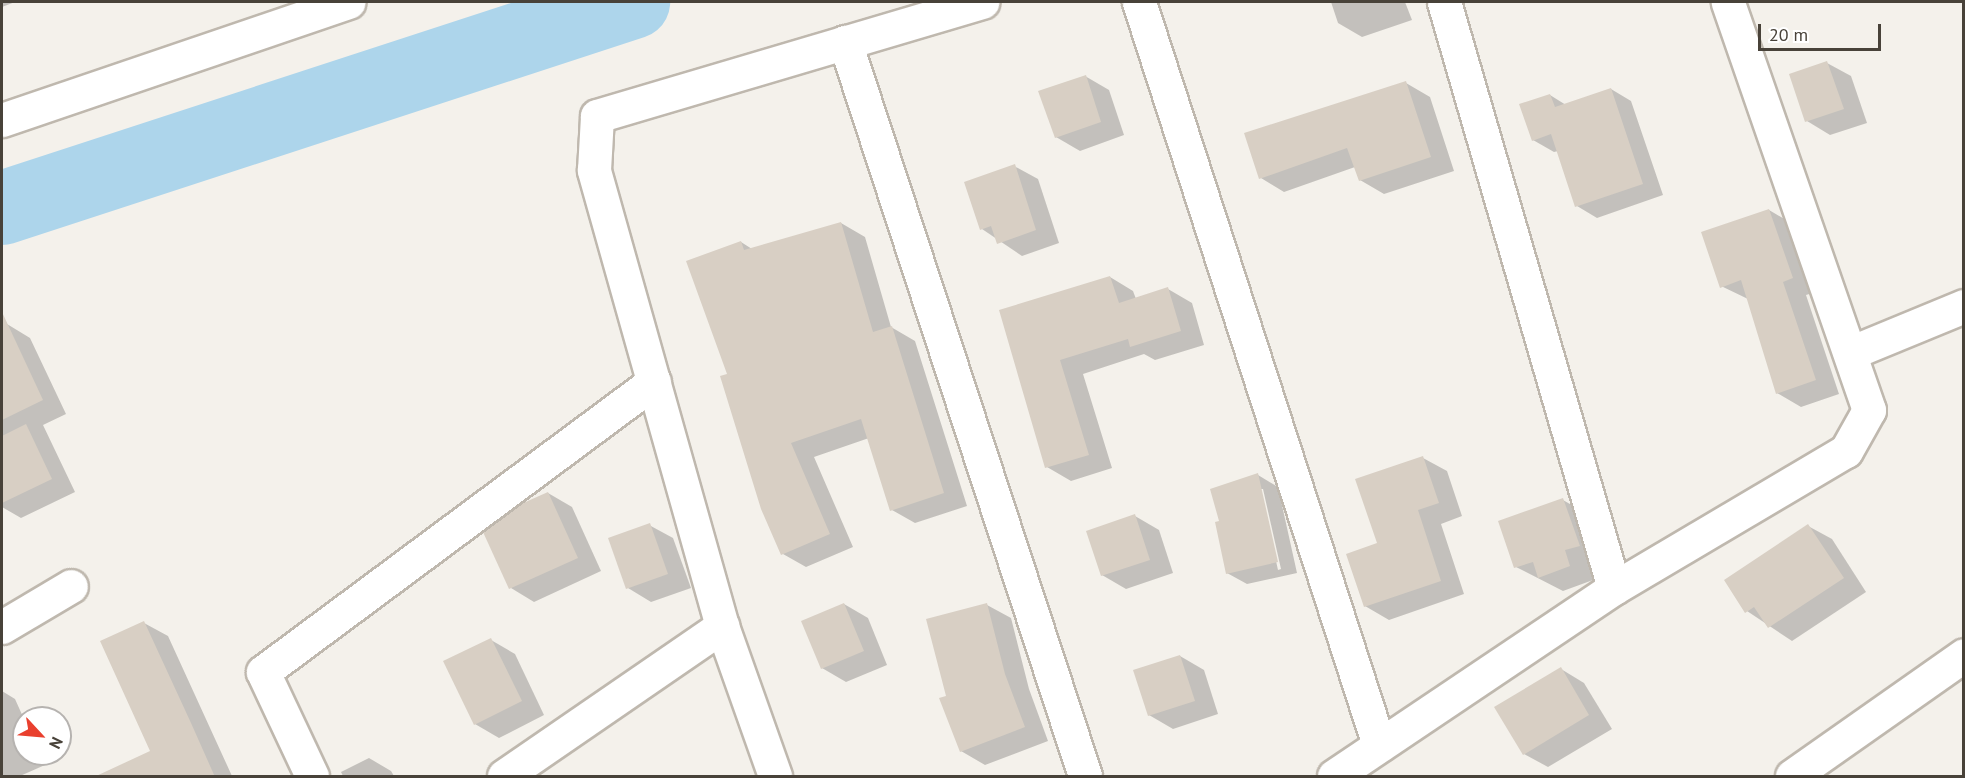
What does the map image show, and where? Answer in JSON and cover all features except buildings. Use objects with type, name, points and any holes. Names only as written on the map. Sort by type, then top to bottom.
[{"type":"street","points":[[2,120],[348,2]]},
{"type":"street","points":[[775,777],[722,626],[594,170],[597,116],[982,2]]},
{"type":"street","points":[[1139,2],[1380,744]]},
{"type":"street","points":[[1444,2],[1614,588]]},
{"type":"street","points":[[1334,777],[1614,588],[1846,451],[1869,410],[1728,2]]},
{"type":"street","points":[[845,42],[1085,777]]},
{"type":"street","points":[[1850,353],[1964,306]]},
{"type":"street","points":[[312,777],[262,672],[654,382]]},
{"type":"street","points":[[2,627],[71,586]]},
{"type":"street","points":[[504,777],[722,626]]},
{"type":"street","points":[[1792,777],[1964,655]]},
{"type":"waterway","points":[[2,208],[633,2]]}]
